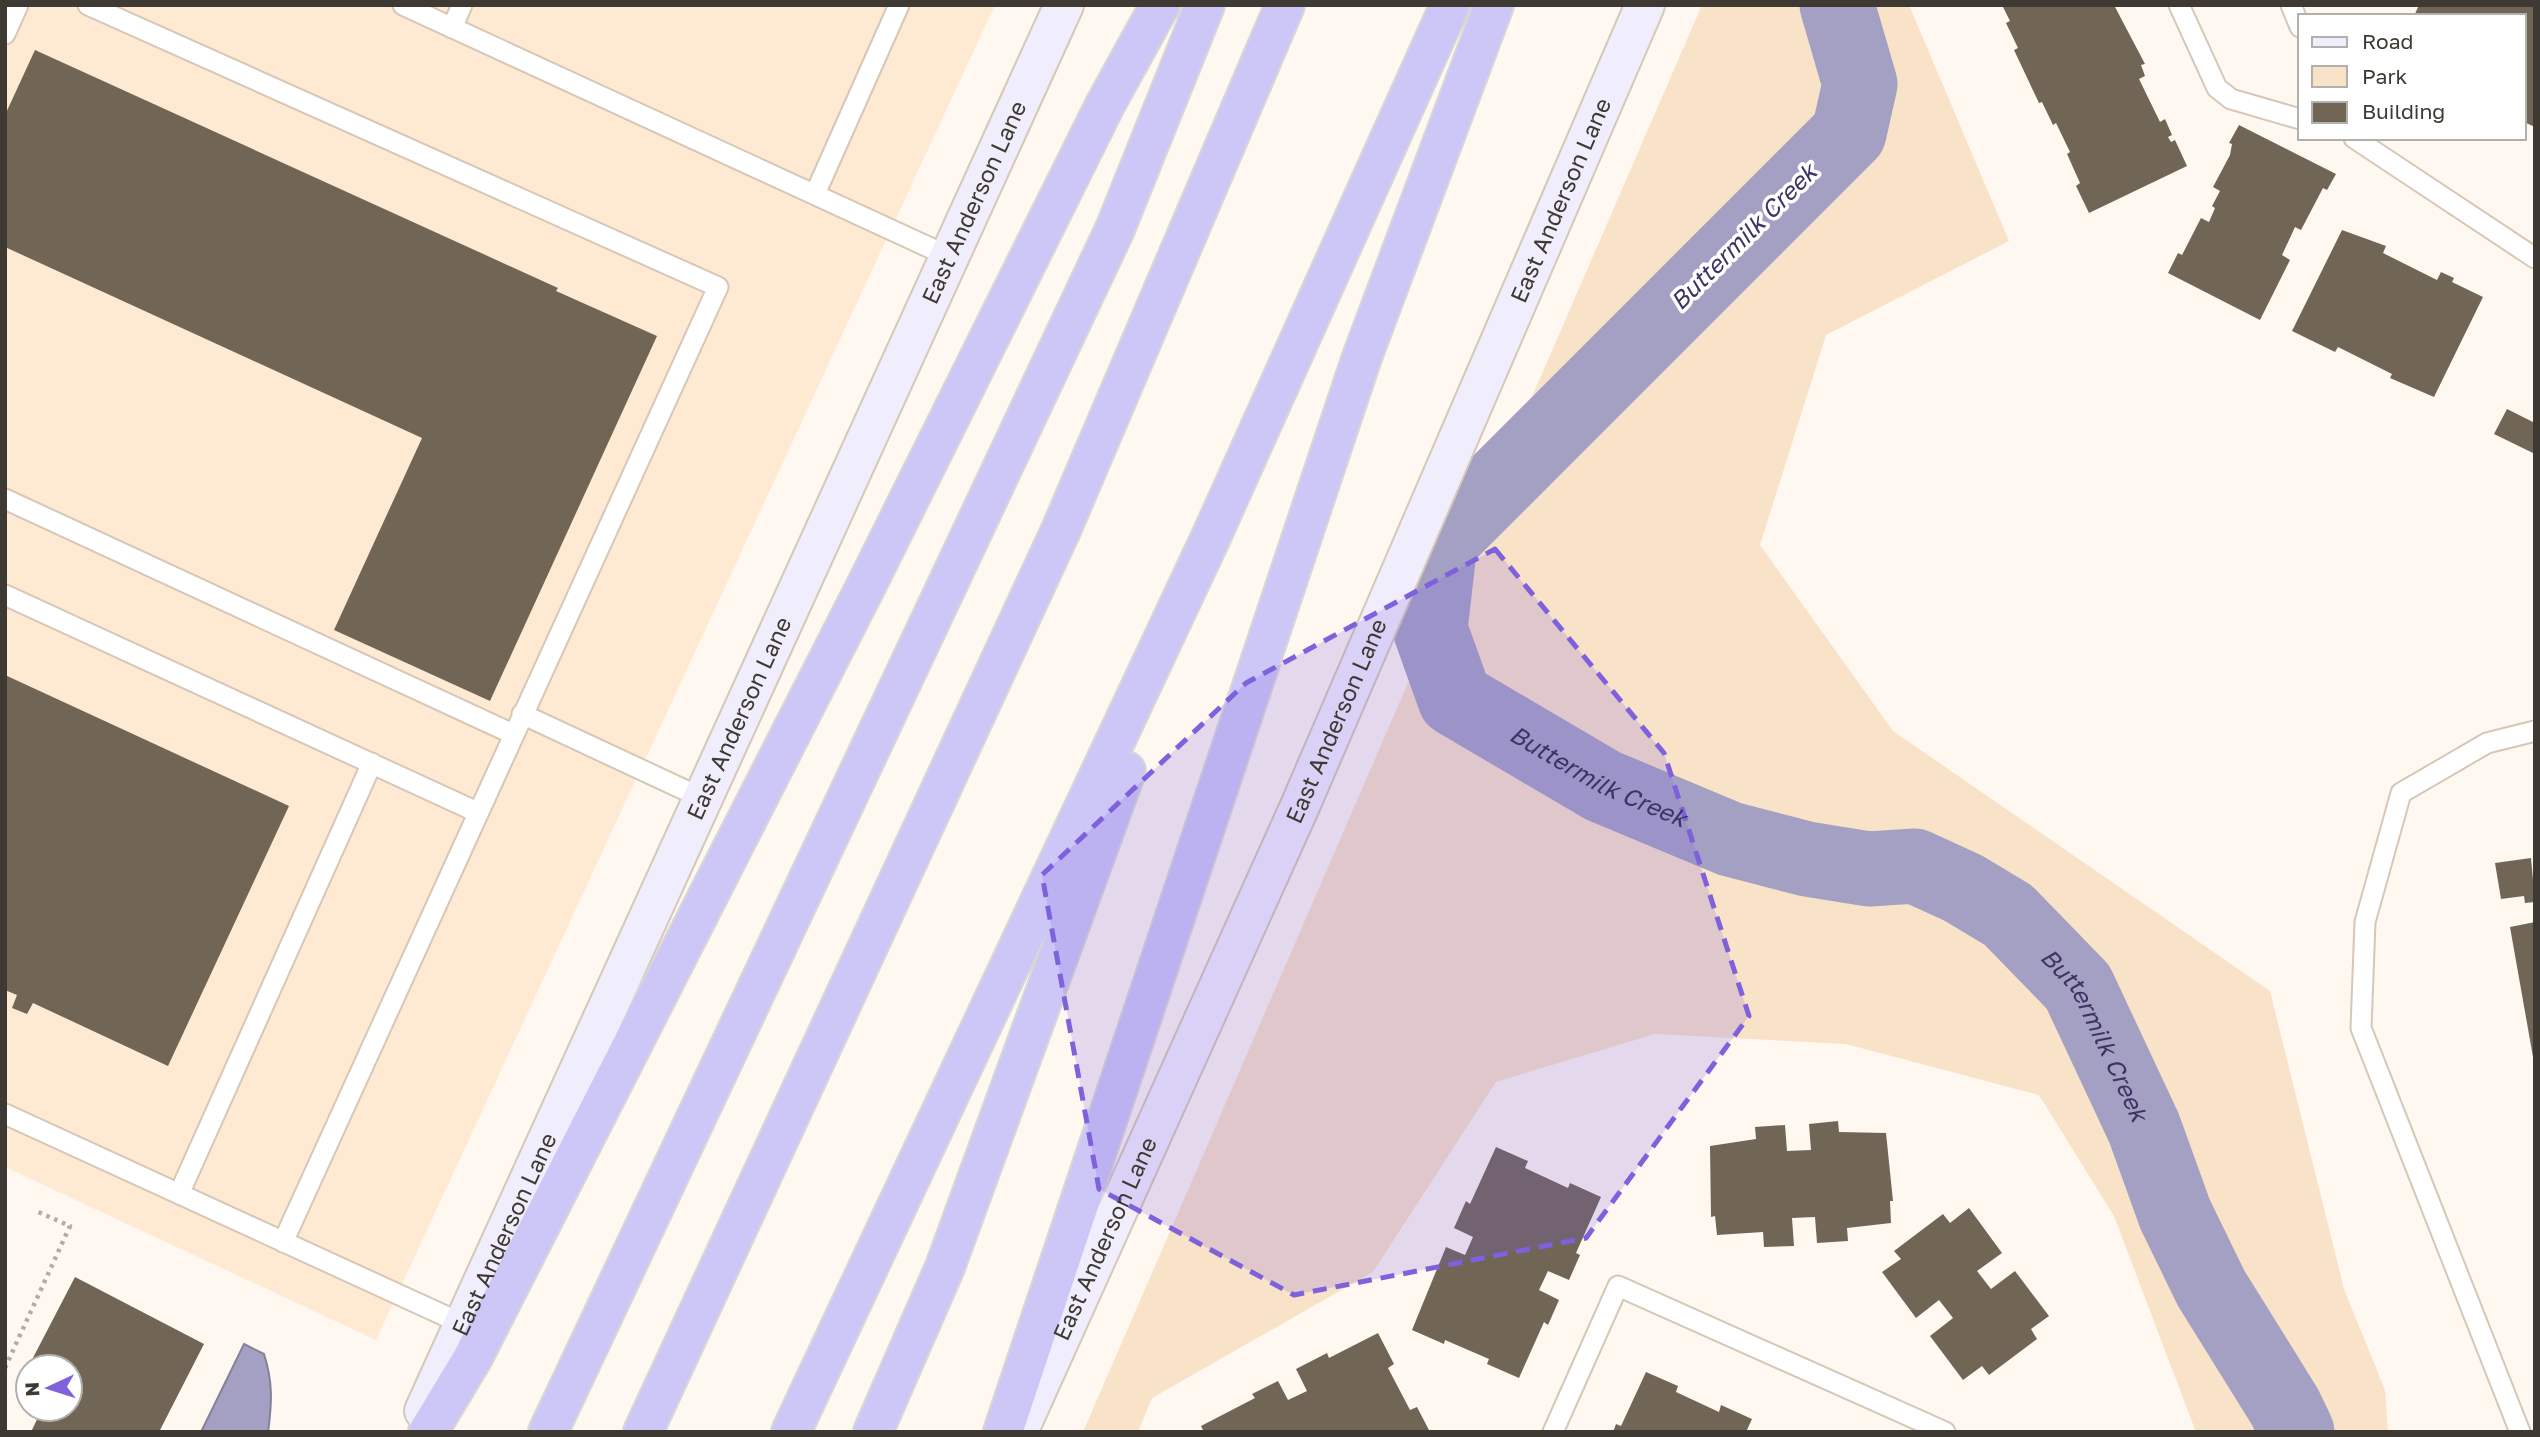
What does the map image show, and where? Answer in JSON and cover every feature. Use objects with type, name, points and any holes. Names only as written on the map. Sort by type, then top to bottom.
[{"type":"highway","points":[[428,1432],[485,1335],[861,596],[1105,105],[1160,5]]},
{"type":"highway","points":[[548,1432],[1115,229],[1205,5]]},
{"type":"highway","points":[[643,1432],[1061,530],[1285,5]]},
{"type":"highway","points":[[791,1432],[1211,537],[1450,5]]},
{"type":"highway","points":[[1003,1432],[1362,356],[1494,5]]},
{"type":"highway","points":[[873,1432],[945,1267],[1211,537]]},
{"type":"main road","name":"East Anderson Lane","points":[[414,1432],[1064,5]]},
{"type":"main road","name":"East Anderson Lane","points":[[1018,1432],[1300,806],[1646,5]]},
{"type":"lane","points":[[5,34],[18,5]]},
{"type":"lane","points":[[88,5],[718,287],[283,1242]]},
{"type":"lane","points":[[403,5],[950,257]]},
{"type":"lane","points":[[452,28],[462,5]]},
{"type":"lane","points":[[815,194],[899,5]]},
{"type":"lane","points":[[2179,5],[2217,88],[2231,99],[2298,118]]},
{"type":"lane","points":[[2291,5],[2298,22]]},
{"type":"lane","points":[[2357,140],[2535,258]]},
{"type":"lane","points":[[5,499],[513,734]]},
{"type":"lane","points":[[5,594],[477,812]]},
{"type":"lane","points":[[522,714],[704,799]]},
{"type":"lane","points":[[2520,1432],[2361,1028],[2365,922],[2401,793],[2487,743],[2535,731]]},
{"type":"lane","points":[[179,1194],[372,763]]},
{"type":"lane","points":[[5,1114],[465,1325]]},
{"type":"lane","points":[[1553,1432],[1618,1286],[1945,1432]]},
{"type":"path","points":[[5,1368],[69,1226],[36,1211]]},
{"type":"highlighted area","points":[[1495,549],[1664,753],[1749,1016],[1586,1238],[1294,1295],[1099,1189],[1042,875],[1246,683]]},
{"type":"shaded area","points":[[5,5],[995,5],[376,1340],[5,1167]]},
{"type":"shaded area","points":[[244,1344],[264,1354],[267,1364],[271,1393],[268,1432],[201,1432]]},
{"type":"green space","points":[[1702,5],[1909,5],[2009,241],[1826,335],[1760,545],[1893,731],[2270,991],[2344,1289],[2385,1390],[2388,1432],[2196,1432],[2114,1216],[2039,1095],[1846,1044],[1655,1034],[1496,1082],[1373,1272],[1152,1398],[1138,1432],[1083,1432]]},
{"type":"building","points":[[2002,5],[2114,5],[2145,64],[2141,65],[2145,76],[2139,79],[2160,122],[2165,119],[2172,135],[2168,137],[2171,142],[2175,140],[2187,166],[2089,213],[2076,186],[2080,183],[2067,154],[2070,152],[2056,123],[2053,125],[2042,102],[2039,103],[2014,50],[2018,48],[2006,23],[2010,21]]},
{"type":"building","points":[[2419,5],[2535,6],[2535,127],[2526,123],[2526,14],[2415,14]]},
{"type":"building","points":[[35,50],[558,288],[556,291],[657,336],[490,701],[334,630],[422,438],[5,247],[5,115]]},
{"type":"building","points":[[2239,125],[2336,174],[2327,190],[2323,188],[2301,230],[2295,227],[2282,255],[2290,260],[2260,320],[2168,273],[2178,253],[2182,255],[2201,218],[2209,222],[2215,208],[2212,206],[2220,191],[2213,187],[2230,155],[2232,144],[2229,143]]},
{"type":"building","points":[[2342,230],[2386,246],[2383,253],[2437,280],[2441,272],[2454,278],[2452,282],[2483,297],[2434,397],[2390,378],[2392,374],[2338,347],[2335,352],[2292,331]]},
{"type":"building","points":[[2507,409],[2535,423],[2535,454],[2494,434]]},
{"type":"building","points":[[5,675],[289,806],[168,1066],[33,1003],[27,1014],[12,1008],[17,995],[5,990]]},
{"type":"building","points":[[2531,858],[2535,902],[2525,903],[2524,896],[2501,899],[2495,863]]},
{"type":"building","points":[[2535,922],[2535,1057],[2533,1057],[2510,927]]},
{"type":"building","points":[[1838,1121],[1839,1132],[1886,1133],[1893,1201],[1890,1201],[1891,1223],[1847,1228],[1848,1241],[1817,1243],[1815,1217],[1792,1218],[1794,1246],[1764,1247],[1763,1232],[1717,1235],[1715,1216],[1711,1217],[1710,1146],[1756,1139],[1755,1127],[1785,1125],[1787,1151],[1811,1150],[1809,1124]]},
{"type":"building","points":[[1496,1147],[1528,1161],[1525,1168],[1568,1188],[1570,1183],[1601,1197],[1576,1253],[1580,1255],[1569,1280],[1548,1271],[1539,1290],[1559,1300],[1548,1325],[1544,1322],[1519,1378],[1487,1364],[1489,1359],[1445,1340],[1444,1344],[1412,1330],[1446,1247],[1465,1255],[1473,1237],[1454,1228],[1466,1201],[1470,1204]]},
{"type":"building","points":[[1969,1208],[2002,1253],[1977,1271],[1991,1289],[2015,1271],[2049,1316],[2031,1329],[2037,1339],[1989,1375],[1982,1366],[1963,1380],[1930,1336],[1953,1318],[1939,1300],[1916,1318],[1882,1272],[1901,1259],[1894,1251],[1943,1214],[1950,1223]]},
{"type":"building","points":[[75,1277],[204,1344],[159,1432],[31,1432],[35,1423],[84,1423],[84,1353],[35,1353]]},
{"type":"building","points":[[1378,1333],[1394,1364],[1388,1368],[1410,1410],[1417,1407],[1430,1432],[1204,1432],[1201,1426],[1255,1398],[1252,1394],[1278,1381],[1288,1400],[1307,1391],[1296,1369],[1327,1353],[1329,1358]]},
{"type":"building","points":[[1646,1372],[1678,1386],[1676,1392],[1719,1412],[1721,1405],[1752,1419],[1746,1432],[1613,1432],[1616,1424],[1621,1426]]},
{"type":"waterway","name":"Buttermilk Creek","points":[[1837,5],[1860,84],[1849,133],[1440,542],[1430,629],[1455,699],[1603,786],[1730,839],[1807,859],[1869,869],[1915,866],[1963,888],[2008,915],[2078,987],[2144,1128],[2175,1214],[2211,1288],[2285,1407],[2297,1432]]}]
